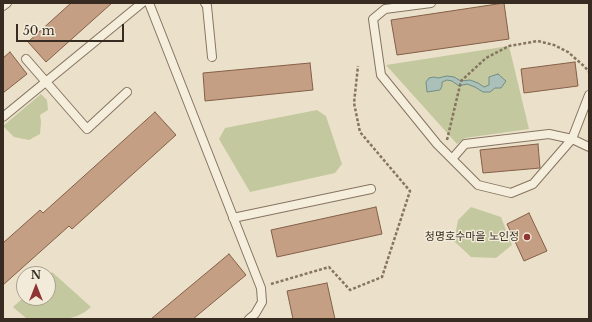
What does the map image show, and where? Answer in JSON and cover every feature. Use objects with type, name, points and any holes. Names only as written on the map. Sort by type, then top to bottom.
[{"type":"lane","points":[[3,6],[7,3]]},
{"type":"lane","points":[[3,117],[142,3]]},
{"type":"lane","points":[[149,3],[261,288],[262,302],[254,317]]},
{"type":"lane","points":[[205,3],[207,6],[212,57]]},
{"type":"lane","points":[[431,3],[385,9],[373,19],[382,75],[437,144],[478,185],[511,193],[533,184],[572,139],[589,95]]},
{"type":"lane","points":[[26,59],[87,129],[127,92]]},
{"type":"lane","points":[[452,159],[465,144],[550,134],[572,139],[589,147]]},
{"type":"lane","points":[[233,218],[371,189]]},
{"type":"path","points":[[444,151],[461,81],[486,58],[509,46],[538,41],[554,45],[568,52],[589,72]]},
{"type":"path","points":[[261,288],[328,267],[350,290],[382,277],[410,190],[360,132],[354,103],[358,66]]},
{"type":"green space","points":[[509,46],[529,129],[465,138],[457,144],[386,65]]},
{"type":"green space","points":[[41,94],[47,100],[48,110],[40,115],[40,134],[29,140],[14,137],[3,126]]},
{"type":"green space","points":[[317,110],[326,116],[342,164],[335,173],[250,192],[219,139],[225,128]]},
{"type":"green space","points":[[471,207],[501,217],[512,245],[496,258],[471,257],[454,241],[458,220]]},
{"type":"green space","points":[[56,276],[91,307],[77,316],[67,319],[27,319],[13,307],[16,304],[16,306],[56,306]]},
{"type":"water","points":[[498,74],[506,81],[501,88],[495,88],[490,92],[483,92],[467,84],[459,86],[452,81],[447,80],[442,82],[440,90],[427,92],[426,82],[429,78],[447,76],[454,77],[461,81],[470,80],[484,87],[489,85],[489,77]]},
{"type":"building","points":[[71,3],[112,3],[46,62],[28,42]]},
{"type":"building","points":[[504,3],[509,39],[397,55],[391,20]]},
{"type":"building","points":[[10,52],[27,74],[3,93],[3,58]]},
{"type":"building","points":[[575,62],[578,86],[524,93],[521,69]]},
{"type":"building","points":[[310,63],[313,90],[205,101],[203,73]]},
{"type":"building","points":[[155,112],[176,135],[72,229],[69,226],[24,266],[16,266],[16,273],[3,285],[3,243],[40,210],[43,213]]},
{"type":"building","points":[[538,144],[540,168],[483,173],[480,150]]},
{"type":"building","points":[[376,207],[382,234],[277,257],[271,230]]},
{"type":"building","name":"청명호수마을 노인정","points":[[529,213],[547,251],[524,261],[507,224]]},
{"type":"building","points":[[229,254],[246,275],[193,319],[151,319]]},
{"type":"building","points":[[327,283],[335,319],[293,319],[287,291]]},
{"type":"place","name":"청명호수마을 노인정","points":[[527,237]]}]
